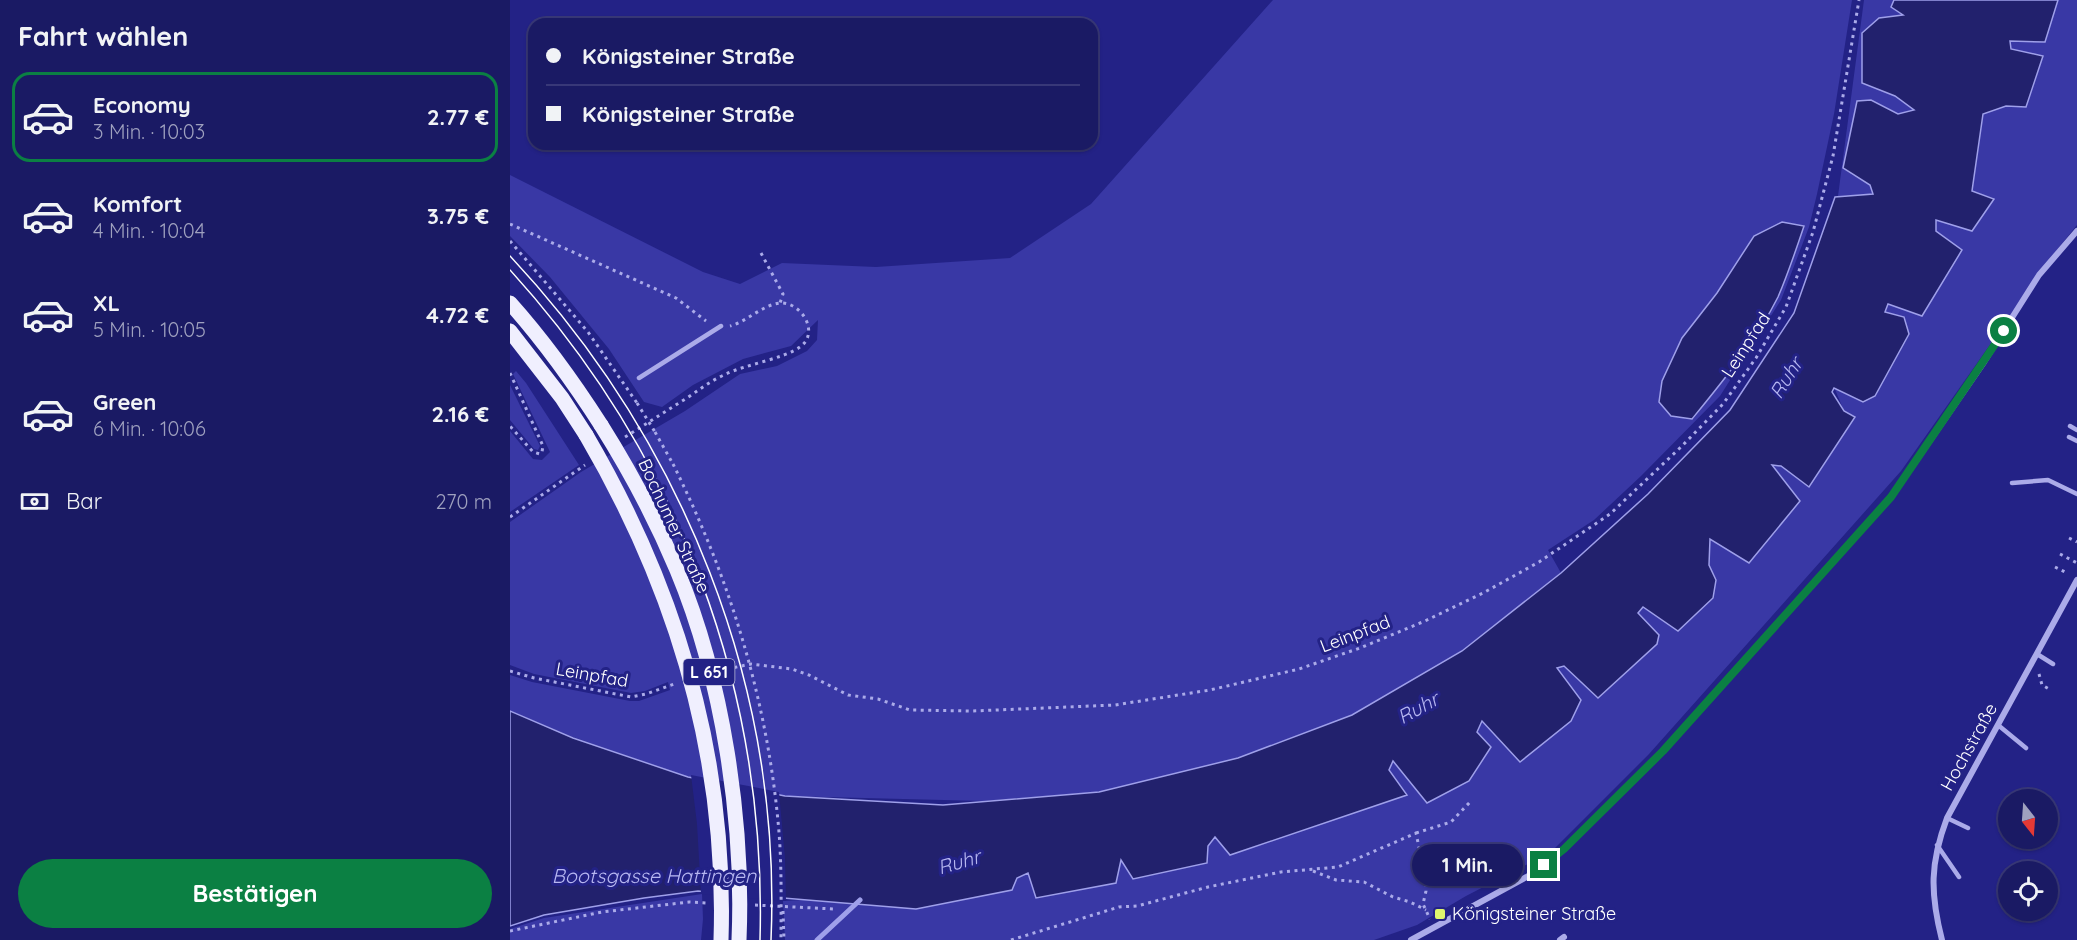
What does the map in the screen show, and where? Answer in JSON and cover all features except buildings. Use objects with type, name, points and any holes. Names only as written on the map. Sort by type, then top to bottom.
[{"type":"main road","name":"Bochumer Straße","points":[[510,303],[577,387],[601,425],[635,483],[677,571],[702,642],[718,710],[732,801],[740,879],[739,940]]},
{"type":"main road","name":"Bochumer Straße","points":[[510,331],[562,398],[616,489],[659,582],[683,649],[699,713],[714,800],[721,875],[721,940]]},
{"type":"street","points":[[1411,940],[1419,939],[1511,887],[1544,865],[1564,849],[1663,751],[1891,497],[1984,362],[2039,275],[2077,231]]},
{"type":"street","name":"Hochstraße","points":[[1942,940],[1935,910],[1934,860],[1947,818],[2077,580]]},
{"type":"lane","points":[[639,378],[721,326]]},
{"type":"lane","points":[[2070,426],[2077,430]]},
{"type":"lane","points":[[2069,436],[2077,441]]},
{"type":"lane","points":[[2012,483],[2048,480],[2077,494]]},
{"type":"lane","points":[[2037,654],[2053,664]]},
{"type":"lane","points":[[1998,725],[2026,748]]},
{"type":"lane","points":[[1947,818],[1968,828]]},
{"type":"lane","points":[[1937,845],[1959,877]]},
{"type":"path","name":"Leinpfad","points":[[718,671],[751,664],[792,669],[848,695],[878,699],[910,710],[984,711],[1115,705],[1210,690],[1299,669],[1360,648],[1425,621],[1539,562],[1610,514],[1723,404],[1756,358],[1786,307],[1813,232],[1833,156],[1859,0]]},
{"type":"path","points":[[510,224],[676,298],[702,318],[721,326],[738,324],[766,307],[780,303],[793,306],[806,318],[808,334],[801,347],[723,375],[618,443]]},
{"type":"path","points":[[510,241],[588,332],[637,403],[673,464],[710,543],[728,590],[752,670],[766,731],[778,823],[783,940]]},
{"type":"path","points":[[761,253],[783,294],[780,303]]},
{"type":"path","points":[[510,371],[543,446],[542,452],[540,454],[533,452],[510,426]]},
{"type":"path","points":[[582,459],[586,467]]},
{"type":"path","points":[[510,517],[589,462]]},
{"type":"path","points":[[2069,538],[2077,542]]},
{"type":"path","points":[[2061,554],[2077,563]]},
{"type":"path","name":"Leinpfad","points":[[510,670],[534,678],[631,697],[680,682]]},
{"type":"path","points":[[675,681],[678,692]]},
{"type":"path","points":[[1011,940],[1026,938],[1119,907],[1137,906],[1208,887],[1281,872],[1338,867],[1416,833],[1451,822],[1470,801]]},
{"type":"path","points":[[1416,833],[1425,876],[1426,891],[1423,904],[1436,928]]},
{"type":"path","points":[[1312,870],[1336,880],[1364,882],[1426,910]]},
{"type":"path","points":[[705,900],[705,911]]},
{"type":"path","points":[[510,931],[602,912],[689,902],[711,903]]},
{"type":"path","points":[[745,905],[834,909]]},
{"type":"path","points":[[783,911],[783,940]]},
{"type":"shaded area","points":[[1273,0],[1852,0],[1834,114],[1817,194],[1809,227],[1781,300],[1720,396],[1594,520],[1548,550],[1561,573],[1462,651],[1352,715],[1238,758],[1099,792],[983,801],[785,796],[688,777],[573,737],[510,711],[510,675],[532,682],[630,701],[639,701],[670,690],[668,682],[645,691],[631,693],[534,674],[510,665],[510,522],[581,472],[685,411],[740,374],[777,366],[807,351],[817,340],[818,320],[791,346],[743,359],[693,385],[662,407],[644,402],[609,349],[550,277],[510,236],[510,175],[703,272],[740,284],[782,263],[876,267],[1010,258],[1091,204]]},
{"type":"shaded area","points":[[1864,0],[1894,0],[1891,7],[1904,15],[1862,83],[1895,96],[1914,110],[1898,114],[1871,100],[1851,174],[1870,185],[1873,194],[1838,196]]},
{"type":"shaded area","points":[[2058,0],[2077,0],[2077,225],[2056,251],[1901,471],[1649,754],[1551,852],[1466,896],[1417,925],[1374,940],[785,940],[783,901],[1017,878],[1028,873],[1036,898],[1121,860],[1207,863],[1208,845],[1215,837],[1309,827],[1406,795],[1388,770],[1393,760],[1427,803],[1469,781],[1491,747],[1477,732],[1482,721],[1520,762],[1557,668],[1564,666],[1597,698],[1659,635],[1637,613],[1643,607],[1678,631],[1716,580],[1709,565],[1710,539],[1772,464],[1781,466],[1809,487],[1855,417],[1844,411],[1834,387],[1863,402],[1888,304],[1962,250],[1936,231],[1936,219],[1993,198],[1972,191],[1983,114],[2006,106],[2042,56],[2011,49],[2010,40],[2045,42]]},
{"type":"shaded area","points":[[516,371],[579,465],[510,512],[510,431],[533,459],[542,460],[550,452],[513,374]]},
{"type":"shaded area","points":[[510,385],[540,446],[538,450],[534,449],[510,420]]},
{"type":"shaded area","points":[[702,894],[701,940],[510,940],[510,929],[544,918]]},
{"type":"water","points":[[1894,0],[2058,0],[2045,42],[2010,41],[2011,49],[2043,56],[2026,107],[2006,106],[1983,114],[1972,191],[1994,199],[1972,231],[1936,220],[1936,231],[1962,250],[1922,316],[1888,304],[1885,312],[1904,317],[1909,334],[1875,396],[1863,402],[1834,388],[1832,392],[1844,411],[1855,417],[1809,487],[1781,466],[1772,465],[1800,501],[1749,563],[1710,539],[1709,565],[1716,580],[1713,598],[1678,631],[1643,607],[1638,613],[1659,635],[1657,644],[1598,698],[1564,666],[1557,668],[1581,700],[1571,721],[1520,762],[1482,721],[1477,732],[1491,747],[1469,781],[1427,803],[1393,761],[1389,770],[1407,795],[1230,855],[1215,837],[1208,846],[1207,863],[1133,879],[1121,860],[1116,883],[1036,898],[1028,873],[1017,878],[1012,890],[916,909],[698,891],[544,915],[510,926],[510,711],[573,738],[688,777],[785,796],[943,805],[1099,792],[1238,758],[1352,715],[1462,651],[1561,573],[1648,494],[1730,410],[1794,313],[1835,197],[1873,194],[1870,185],[1843,168],[1857,101],[1871,100],[1898,114],[1914,110],[1895,96],[1862,83],[1862,33],[1879,18],[1903,15],[1891,7]]},
{"type":"water","points":[[1782,222],[1804,226],[1778,297],[1760,329],[1692,419],[1671,416],[1659,402],[1662,381],[1682,338],[1717,293],[1754,236]]},
{"type":"pier","points":[[691,775],[779,792],[786,901],[701,894],[697,824]]},
{"type":"waterway","points":[[817,940],[860,900]]},
{"type":"tram line","points":[[510,256],[571,328],[625,405],[672,486],[710,572],[739,660],[759,752],[770,845],[771,940]]},
{"type":"tram line","points":[[510,270],[570,342],[621,418],[665,498],[701,581],[729,667],[748,756],[758,847],[760,940]]},
{"type":"place","name":"Königsteiner Straße","points":[[1440,914]]},
{"type":"route","points":[[1544,865],[1564,849],[1663,751],[1891,497],[2004,331]]},
{"type":"water label","name":"Ruhr","points":[[1786,378]]},
{"type":"water label","name":"Ruhr","points":[[1418,708]]},
{"type":"water label","name":"Ruhr","points":[[959,862]]},
{"type":"water label","name":"Bootsgasse Hattingen","points":[[654,876]]}]
